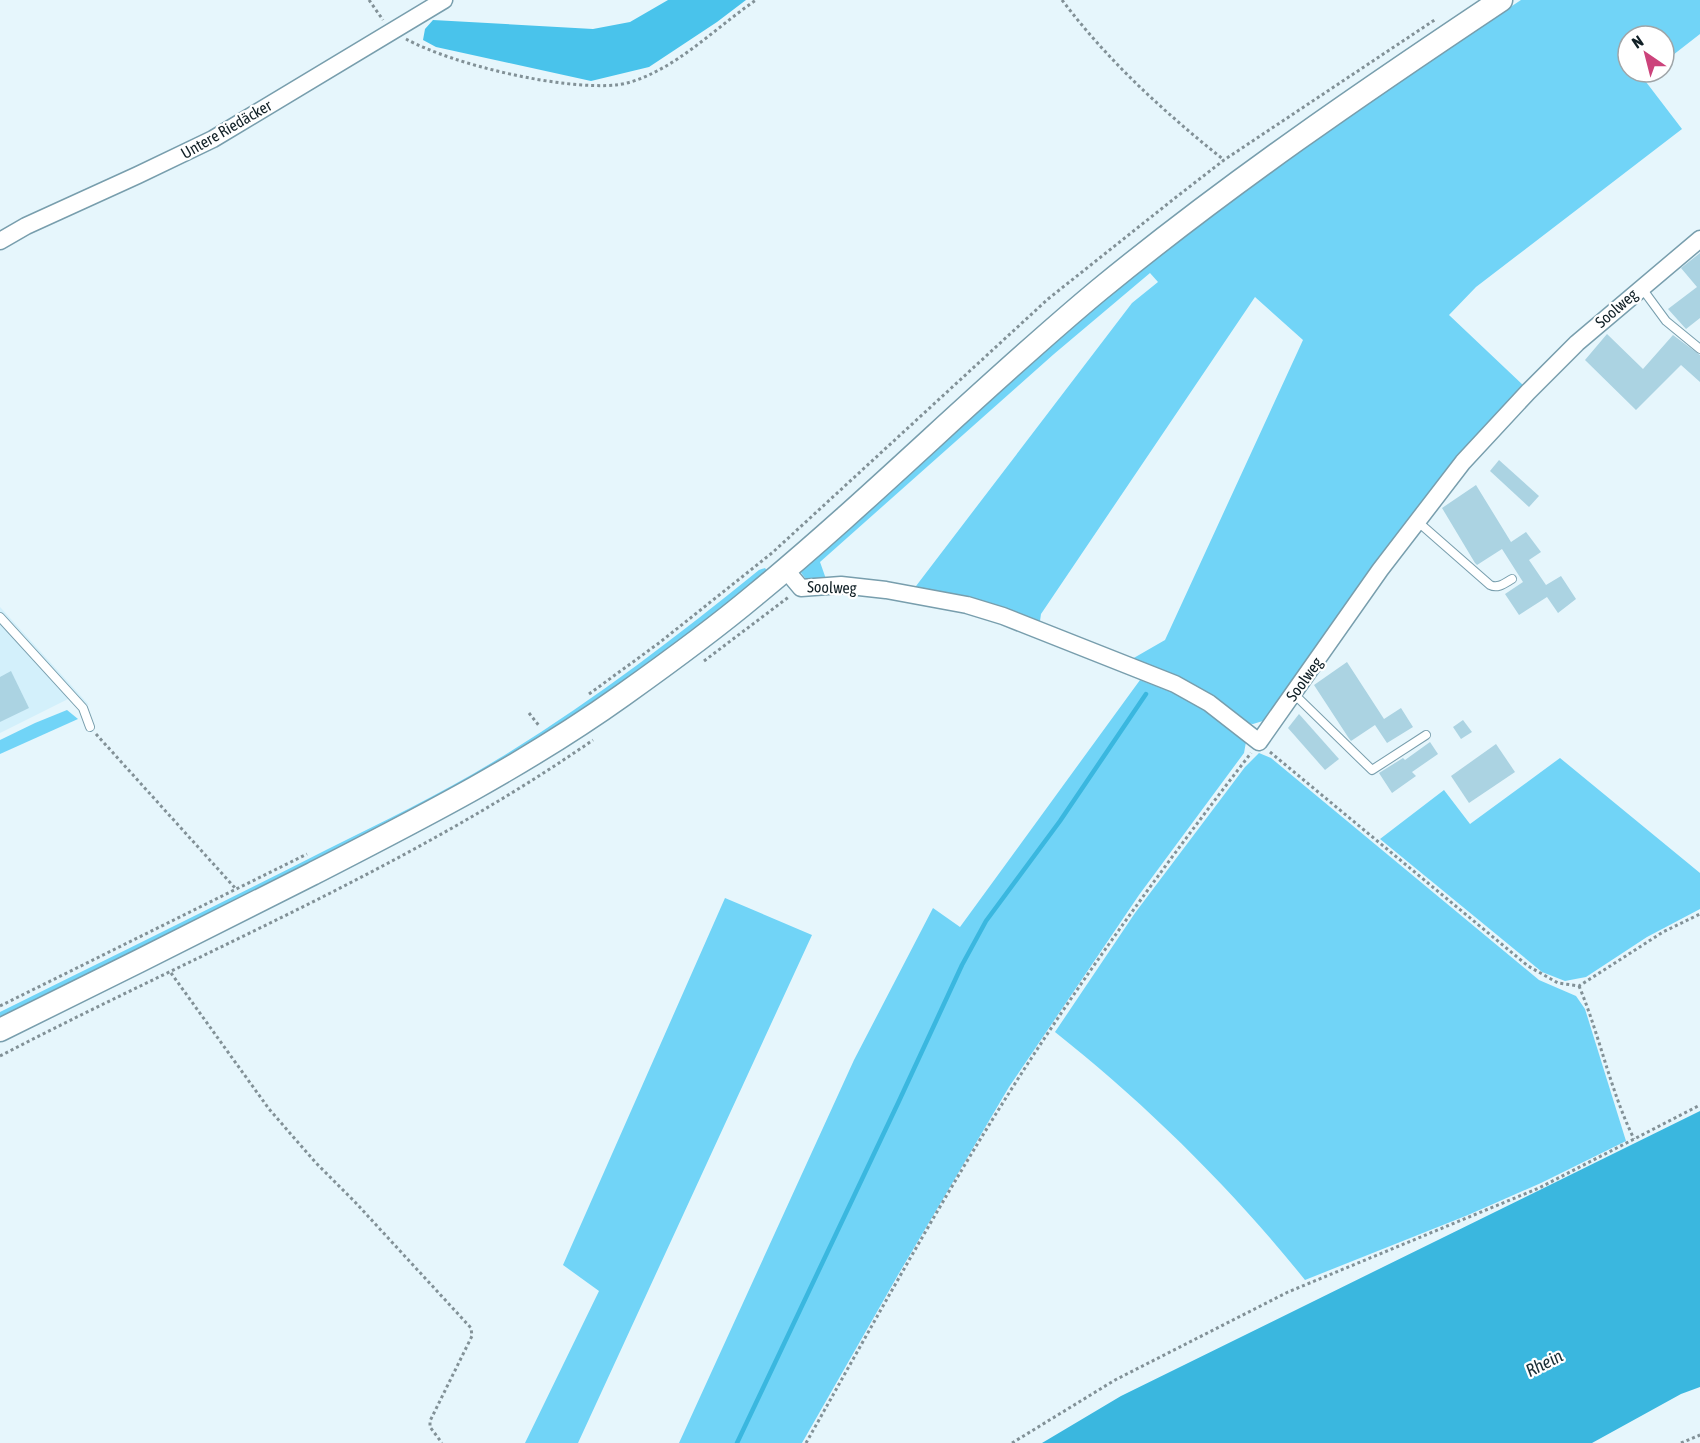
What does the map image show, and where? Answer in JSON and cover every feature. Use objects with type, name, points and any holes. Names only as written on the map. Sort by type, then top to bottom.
[{"type":"main road","points":[[0,1030],[435,811],[528,758],[618,699],[688,648],[785,569],[1000,375],[1098,291],[1197,212],[1287,144],[1501,0]]},
{"type":"street","name":"Untere Riedäcker","points":[[0,241],[26,226],[213,138],[444,0]]},
{"type":"street","name":"Soolweg","points":[[785,569],[801,588],[841,585],[886,590],[967,605],[1004,616],[1175,684],[1209,703],[1259,742],[1380,570],[1462,462],[1577,343],[1700,239]]},
{"type":"lane","points":[[1641,287],[1666,321],[1700,350]]},
{"type":"lane","points":[[1417,521],[1494,588],[1512,579]]},
{"type":"lane","points":[[0,617],[83,708],[90,727]]},
{"type":"lane","points":[[1294,694],[1372,770],[1426,735]]},
{"type":"path","points":[[369,0],[392,32],[426,50],[519,75],[589,86],[618,85],[649,75],[670,64],[756,0]]},
{"type":"path","points":[[1062,0],[1114,61],[1168,115],[1224,160]]},
{"type":"path","points":[[588,694],[658,643],[772,553],[1048,299],[1224,160],[1436,19]]},
{"type":"path","points":[[529,713],[540,727],[547,722]]},
{"type":"path","points":[[90,727],[236,889]]},
{"type":"path","points":[[806,1443],[897,1282],[1009,1093],[1130,913],[1259,742],[1528,966],[1558,983],[1578,986],[1663,932],[1700,914]]},
{"type":"path","points":[[0,1006],[316,849]]},
{"type":"path","points":[[171,973],[269,1109],[315,1163],[355,1202],[471,1328],[472,1336],[430,1421],[430,1426],[442,1443]]},
{"type":"path","points":[[1578,986],[1591,1017],[1619,1109],[1634,1139]]},
{"type":"path","points":[[1012,1443],[1115,1380],[1288,1292],[1539,1188],[1700,1105]]},
{"type":"path","points":[[1681,1443],[1700,1435]]},
{"type":"shaded area","points":[[668,0],[746,0],[649,67],[591,81],[436,47],[423,40],[425,29],[433,20],[593,29],[630,22]]},
{"type":"shaded area","points":[[1521,0],[1700,0],[1700,34],[1676,53],[1676,24],[1616,24],[1616,84],[1648,84],[1682,129],[1476,287],[1449,315],[1524,386],[1266,720],[1253,724],[1243,723],[1132,659],[1165,640],[1303,340],[1255,297],[1041,614],[1040,621],[1036,623],[913,590],[1132,303],[1158,282],[1150,273],[1054,354],[820,562],[826,579],[808,582],[799,570],[1025,366],[1194,225],[1349,114]]},
{"type":"shaded area","points":[[765,568],[768,572],[667,654],[491,771],[0,1020],[0,1012],[435,795],[533,738],[600,692],[759,570]]},
{"type":"shaded area","points":[[0,607],[89,705],[68,699],[0,733]]},
{"type":"shaded area","points":[[1140,680],[1195,704],[1243,737],[1246,742],[1244,753],[1139,895],[1009,1087],[802,1443],[679,1443],[854,1060],[933,908],[960,927]]},
{"type":"shaded area","points":[[67,710],[78,719],[0,754],[0,740]]},
{"type":"shaded area","points":[[1259,753],[1271,758],[1539,980],[1576,996],[1585,1009],[1626,1141],[1541,1183],[1468,1215],[1305,1280],[1248,1213],[1187,1149],[1122,1088],[1055,1032],[1135,913],[1245,767]]},
{"type":"shaded area","points":[[1560,758],[1700,873],[1700,909],[1647,937],[1586,977],[1565,981],[1542,972],[1380,839],[1444,790],[1470,824]]},
{"type":"shaded area","points":[[725,898],[812,935],[578,1443],[525,1443],[599,1291],[563,1265]]},
{"type":"water","name":"Rhein","points":[[1700,1111],[1700,1387],[1681,1394],[1592,1443],[1042,1443],[1121,1396]]},
{"type":"building","points":[[1700,253],[1700,318],[1686,329],[1668,309],[1697,287],[1681,268]]},
{"type":"building","points":[[1607,334],[1643,369],[1673,335],[1700,355],[1700,382],[1681,365],[1636,410],[1585,360]]},
{"type":"building","points":[[1499,460],[1539,496],[1529,507],[1490,471]]},
{"type":"building","points":[[1476,485],[1511,542],[1526,532],[1541,552],[1529,560],[1546,585],[1561,576],[1576,599],[1558,613],[1547,597],[1519,615],[1505,594],[1523,582],[1502,549],[1477,565],[1475,563],[1442,508]]},
{"type":"building","points":[[1347,662],[1384,719],[1401,708],[1413,727],[1387,743],[1375,725],[1351,741],[1314,685]]},
{"type":"building","points":[[11,671],[29,708],[0,722],[0,677]]},
{"type":"building","points":[[1299,714],[1339,759],[1325,770],[1288,728]]},
{"type":"building","points":[[1463,720],[1472,732],[1461,739],[1453,727]]},
{"type":"building","points":[[1430,742],[1438,754],[1412,772],[1416,776],[1392,793],[1379,773],[1403,758],[1405,760]]},
{"type":"building","points":[[1496,744],[1515,772],[1469,803],[1451,776]]},
{"type":"waterway","points":[[737,1443],[962,965],[986,921],[1060,821],[1146,694]]}]
